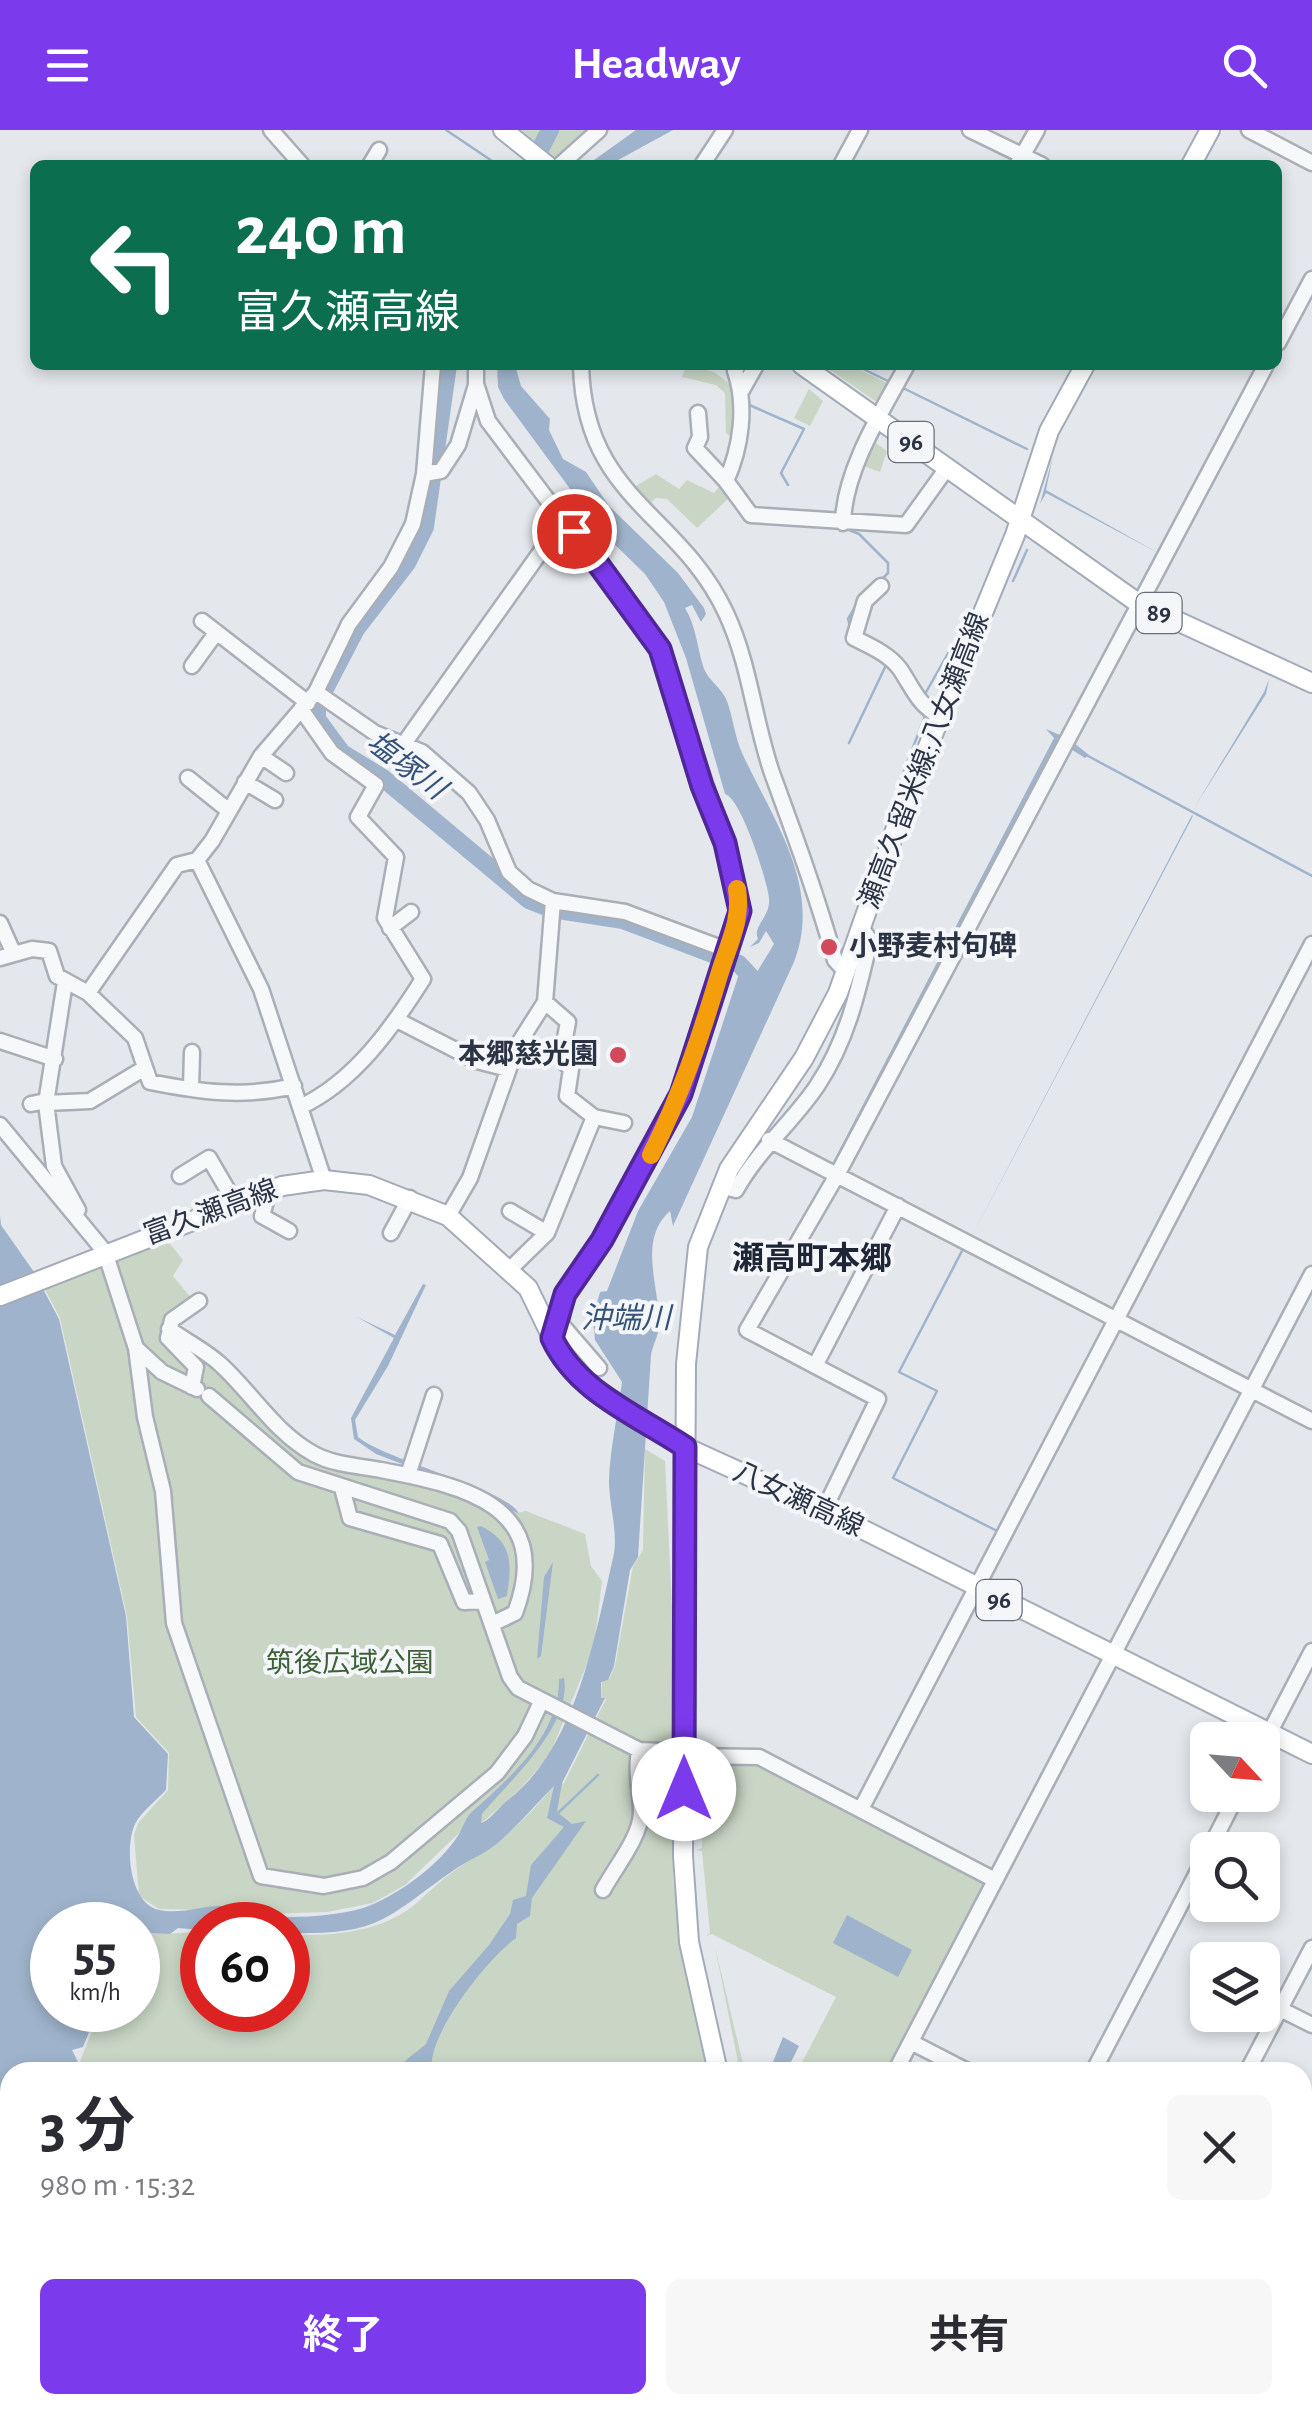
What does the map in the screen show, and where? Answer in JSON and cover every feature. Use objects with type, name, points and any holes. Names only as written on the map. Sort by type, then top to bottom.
[{"type":"main road","points":[[1194,160],[1210,130]]},
{"type":"main road","points":[[505,131],[545,160]]},
{"type":"main road","name":"96","points":[[809,370],[1020,520]]},
{"type":"main road","name":"瀬高久留米線;八女瀬高線","points":[[685,1447],[693,1274],[721,1186],[804,1058],[845,971],[940,717],[1020,520],[1049,432],[1082,370]]},
{"type":"main road","name":"89","points":[[1020,520],[1138,603],[1312,684]]},
{"type":"main road","name":"富久瀬高線","points":[[0,1296],[97,1249],[269,1190],[324,1180],[369,1185],[448,1216],[510,1270],[537,1302],[562,1358],[580,1380],[685,1447]]},
{"type":"main road","points":[[685,1447],[684,1900],[692,1958],[716,2062]]},
{"type":"main road","name":"八女瀬高線","points":[[685,1447],[824,1510],[1111,1655],[1233,1722]]},
{"type":"main road","name":"八女瀬高線","points":[[1280,1744],[1312,1754]]},
{"type":"street","points":[[270,130],[297,160]]},
{"type":"street","points":[[557,160],[599,130]]},
{"type":"street","points":[[705,160],[726,130]]},
{"type":"street","points":[[844,160],[860,130]]},
{"type":"street","points":[[970,130],[1020,160],[1037,130]]},
{"type":"street","points":[[1249,130],[1312,163]]},
{"type":"street","points":[[373,160],[379,150]]},
{"type":"street","points":[[1282,335],[1312,279]]},
{"type":"street","points":[[88,993],[177,865],[197,860],[218,845],[245,782],[261,756],[308,701],[349,624],[390,567],[412,524],[424,474],[434,370]]},
{"type":"street","points":[[424,474],[441,471],[458,445],[476,384],[476,370]]},
{"type":"street","points":[[582,370],[592,433],[609,470],[670,534],[724,608],[742,652],[772,772],[791,817],[834,960],[845,971]]},
{"type":"street","points":[[735,370],[742,390]]},
{"type":"street","points":[[726,480],[738,455],[742,390],[753,370]]},
{"type":"street","points":[[843,523],[843,503],[878,419],[905,370]]},
{"type":"street","points":[[824,1510],[878,1400],[747,1330],[837,1175],[1263,370]]},
{"type":"street","points":[[476,384],[488,421],[660,649],[702,786],[725,843],[740,911],[681,1094],[602,1240],[571,1282],[552,1338]]},
{"type":"street","points":[[698,413],[695,448],[726,480],[751,515],[906,525],[947,468]]},
{"type":"street","points":[[403,745],[547,542]]},
{"type":"street","points":[[881,586],[866,600],[854,638],[887,655],[899,668],[917,702],[940,717]]},
{"type":"street","points":[[202,621],[308,701],[422,752],[469,794],[488,820],[509,872],[528,889],[552,900],[625,912],[716,946]]},
{"type":"street","points":[[192,666],[216,633]]},
{"type":"street","points":[[300,1107],[348,1074],[397,1020],[423,980],[384,918],[396,857],[358,817],[376,785],[332,753],[308,701]]},
{"type":"street","points":[[261,756],[286,772]]},
{"type":"street","points":[[188,778],[230,815]]},
{"type":"street","points":[[245,782],[274,800]]},
{"type":"street","points":[[197,860],[261,989],[324,1180]]},
{"type":"street","points":[[448,1216],[470,1178],[508,1070],[545,1002],[552,900]]},
{"type":"street","points":[[390,928],[411,912]]},
{"type":"street","points":[[0,923],[6,955],[49,951],[57,976],[88,993],[135,1038],[150,1082],[257,1095],[294,1086]]},
{"type":"street","points":[[721,1186],[736,1190],[769,1140],[816,1089],[837,1052],[851,1018],[870,940],[860,926]]},
{"type":"street","points":[[861,1809],[1312,944]]},
{"type":"street","points":[[65,982],[54,1059],[41,1103],[54,1166],[97,1249],[136,1348],[144,1417],[163,1492],[174,1623],[261,1876],[324,1886],[364,1878],[391,1862],[497,1773],[525,1736],[541,1702]]},
{"type":"street","points":[[545,1002],[568,1022],[561,1059],[571,1069],[566,1096],[594,1117],[624,1123]]},
{"type":"street","points":[[397,1020],[477,1061],[508,1070]]},
{"type":"street","points":[[0,1041],[54,1059]]},
{"type":"street","points":[[191,1089],[192,1052]]},
{"type":"street","points":[[41,1103],[90,1101],[143,1069]]},
{"type":"street","points":[[510,1270],[547,1232],[594,1117]]},
{"type":"street","points":[[0,1125],[97,1249]]},
{"type":"street","points":[[769,1140],[1312,1422]]},
{"type":"street","points":[[180,1176],[209,1158],[234,1201]]},
{"type":"street","points":[[578,1160],[594,1167]]},
{"type":"street","points":[[269,1190],[262,1216],[289,1231]]},
{"type":"street","points":[[390,1233],[410,1198]]},
{"type":"street","points":[[815,1366],[898,1206]]},
{"type":"street","points":[[510,1211],[547,1232]]},
{"type":"street","points":[[900,2062],[1312,1274]]},
{"type":"street","points":[[199,1301],[172,1320],[168,1338],[196,1367],[202,1392]]},
{"type":"street","points":[[562,1310],[566,1335],[599,1368]]},
{"type":"street","points":[[170,1330],[220,1364],[267,1418],[316,1455],[451,1488],[503,1512],[523,1536],[519,1602],[515,1613],[492,1624]]},
{"type":"street","points":[[136,1348],[162,1372],[202,1392],[280,1460],[342,1488],[435,1514],[459,1531],[510,1677],[518,1688],[640,1750],[759,1757],[995,1880]]},
{"type":"street","points":[[408,1476],[434,1395]]},
{"type":"street","points":[[342,1488],[350,1518],[423,1536],[446,1552],[464,1602],[484,1601]]},
{"type":"street","points":[[369,1496],[386,1526]]},
{"type":"street","points":[[423,1536],[435,1514]]},
{"type":"street","points":[[1275,1722],[1312,1651]]},
{"type":"street","points":[[603,1890],[638,1826],[641,1813],[635,1780],[640,1750]]},
{"type":"street","points":[[1098,2062],[1190,1886]]},
{"type":"street","points":[[1312,1948],[1280,2008],[1312,2026]]},
{"type":"street","points":[[1252,2062],[1268,2032]]},
{"type":"street","points":[[911,2042],[950,2062]]},
{"type":"green space","points":[[521,130],[590,130],[557,159]]},
{"type":"green space","points":[[684,370],[706,370],[735,388],[733,438],[726,433],[725,393],[716,385],[682,377]]},
{"type":"green space","points":[[830,370],[860,370],[891,385],[881,405]]},
{"type":"green space","points":[[809,389],[823,401],[810,426],[794,418]]},
{"type":"green space","points":[[873,441],[887,451],[880,472],[861,465]]},
{"type":"green space","points":[[656,474],[679,489],[687,480],[714,493],[719,487],[729,498],[697,528],[667,499],[656,498],[648,506],[631,489]]},
{"type":"green space","name":"筑後広域公園","points":[[151,1239],[170,1244],[183,1260],[173,1276],[193,1300],[168,1318],[269,1416],[314,1449],[517,1513],[526,1511],[585,1534],[591,1566],[602,1581],[594,1647],[549,1756],[521,1788],[484,1821],[460,1832],[405,1885],[373,1903],[327,1912],[310,1913],[310,1902],[180,1902],[180,1909],[160,1909],[160,1902],[148,1902],[139,1896],[134,1834],[139,1822],[168,1790],[169,1753],[136,1717],[127,1616],[60,1318],[41,1282]]},
{"type":"green space","points":[[645,1449],[665,1461],[678,1733],[673,1878],[682,1958],[706,2062],[80,2062],[91,2032],[160,2032],[160,1934],[180,1933],[180,2032],[310,2032],[310,1935],[374,1926],[405,1912],[449,1874],[506,1834],[553,1787],[564,1783],[606,1699],[601,1698],[602,1680],[609,1679],[615,1666],[633,1566],[643,1550]]},
{"type":"green space","points":[[708,1761],[757,1762],[985,1879],[988,1886],[896,2062],[802,2062],[836,1997],[712,1934],[706,1936],[710,1933],[702,1851],[696,1850],[702,1848],[703,1776]]},
{"type":"green space","points":[[715,1947],[743,2062],[738,2062]]},
{"type":"water","points":[[636,130],[673,130],[618,160],[594,160]]},
{"type":"water","name":"沖端川","points":[[497,370],[516,370],[521,386],[550,419],[549,430],[563,459],[586,472],[609,506],[678,573],[704,608],[706,614],[701,622],[692,605],[685,608],[703,666],[725,697],[742,753],[790,854],[802,907],[801,934],[794,962],[673,1226],[670,1211],[654,1236],[652,1265],[659,1325],[651,1355],[638,1557],[630,1570],[614,1666],[608,1680],[601,1682],[601,1698],[605,1698],[562,1783],[557,1812],[572,1824],[586,1821],[532,1898],[530,1916],[517,1924],[516,1938],[475,1980],[448,2020],[432,2062],[404,2062],[426,2044],[449,1991],[489,1945],[510,1914],[513,1900],[526,1896],[531,1865],[564,1827],[547,1818],[554,1786],[494,1846],[380,1921],[343,1931],[310,1933],[310,1916],[376,1903],[403,1888],[441,1857],[469,1815],[504,1782],[543,1735],[552,1717],[559,1679],[564,1678],[564,1696],[549,1733],[482,1814],[481,1823],[532,1777],[567,1720],[590,1655],[615,1549],[609,1481],[622,1382],[595,1340],[593,1318],[600,1292],[607,1291],[638,1211],[692,1117],[738,977],[739,958],[757,972],[774,944],[766,931],[759,943],[750,947],[758,939],[757,930],[769,905],[767,889],[745,824],[725,794],[686,658],[664,602],[645,574],[601,531],[504,399],[498,387]]},
{"type":"water","points":[[1053,456],[1046,490],[1160,554],[1046,493],[1040,504]]},
{"type":"water","points":[[1269,679],[1266,694],[1194,808],[1264,692]]},
{"type":"water","points":[[1046,729],[1069,739],[1089,755],[1085,758],[1058,741],[835,1168],[831,1166],[1054,738]]},
{"type":"water","points":[[1192,815],[1193,816],[971,1238]]},
{"type":"water","points":[[0,1215],[1,1225],[34,1272],[59,1319],[126,1616],[134,1717],[168,1754],[166,1790],[138,1820],[132,1834],[132,1874],[145,1902],[30,1902],[30,2032],[89,2032],[83,2047],[72,2050],[78,2062],[0,2062]]},
{"type":"water","points":[[423,1284],[426,1285],[388,1366],[355,1420],[358,1437],[394,1456],[494,1495],[519,1514],[485,1496],[376,1454],[354,1439],[351,1418],[394,1338],[357,1317],[395,1335]]},
{"type":"water","points":[[477,1527],[500,1540],[508,1556],[507,1596],[498,1599],[485,1562],[489,1560]]},
{"type":"water","points":[[553,1562],[541,1656],[537,1659],[544,1577]]},
{"type":"water","points":[[160,1910],[180,1910],[180,1928],[160,1934]]},
{"type":"water","points":[[847,1915],[912,1950],[898,1977],[833,1943]]},
{"type":"water","points":[[783,2037],[799,2046],[791,2062],[773,2062]]},
{"type":"waterway","points":[[446,130],[491,160]]},
{"type":"waterway","name":"塩塚川","points":[[535,160],[550,130]]},
{"type":"waterway","name":"塩塚川","points":[[447,370],[425,527],[407,563],[356,629],[317,704],[317,719],[342,753],[383,778],[529,900],[552,909],[623,920],[739,964],[752,978]]},
{"type":"waterway","points":[[865,370],[892,383]]},
{"type":"waterway","points":[[903,388],[1027,449]]},
{"type":"waterway","points":[[747,404],[804,429],[781,473],[788,485]]},
{"type":"waterway","points":[[844,528],[859,534],[888,563],[888,573],[882,579]]},
{"type":"waterway","points":[[1013,581],[1027,550]]},
{"type":"waterway","points":[[850,626],[848,619],[858,602]]},
{"type":"waterway","points":[[925,694],[951,648]]},
{"type":"waterway","points":[[849,743],[887,663]]},
{"type":"waterway","points":[[899,784],[925,716]]},
{"type":"waterway","points":[[1088,756],[1312,876]]},
{"type":"waterway","points":[[963,1249],[899,1372],[937,1391],[893,1478],[997,1531]]},
{"type":"waterway","points":[[558,1813],[598,1775]]},
{"type":"slow traffic","points":[[651,1155],[690,1073],[736,927],[740,911],[737,889]]},
{"type":"place","name":"小野麦村句碑","points":[[829,947]]},
{"type":"place","name":"本郷慈光園","points":[[618,1055]]},
{"type":"district","name":"瀬高町本郷","points":[[812,1259]]},
{"type":"route","points":[[574,531],[660,649],[702,786],[725,843],[740,911],[681,1094],[651,1156],[602,1240],[571,1282],[552,1338],[580,1380],[685,1447],[684,1789]]}]
